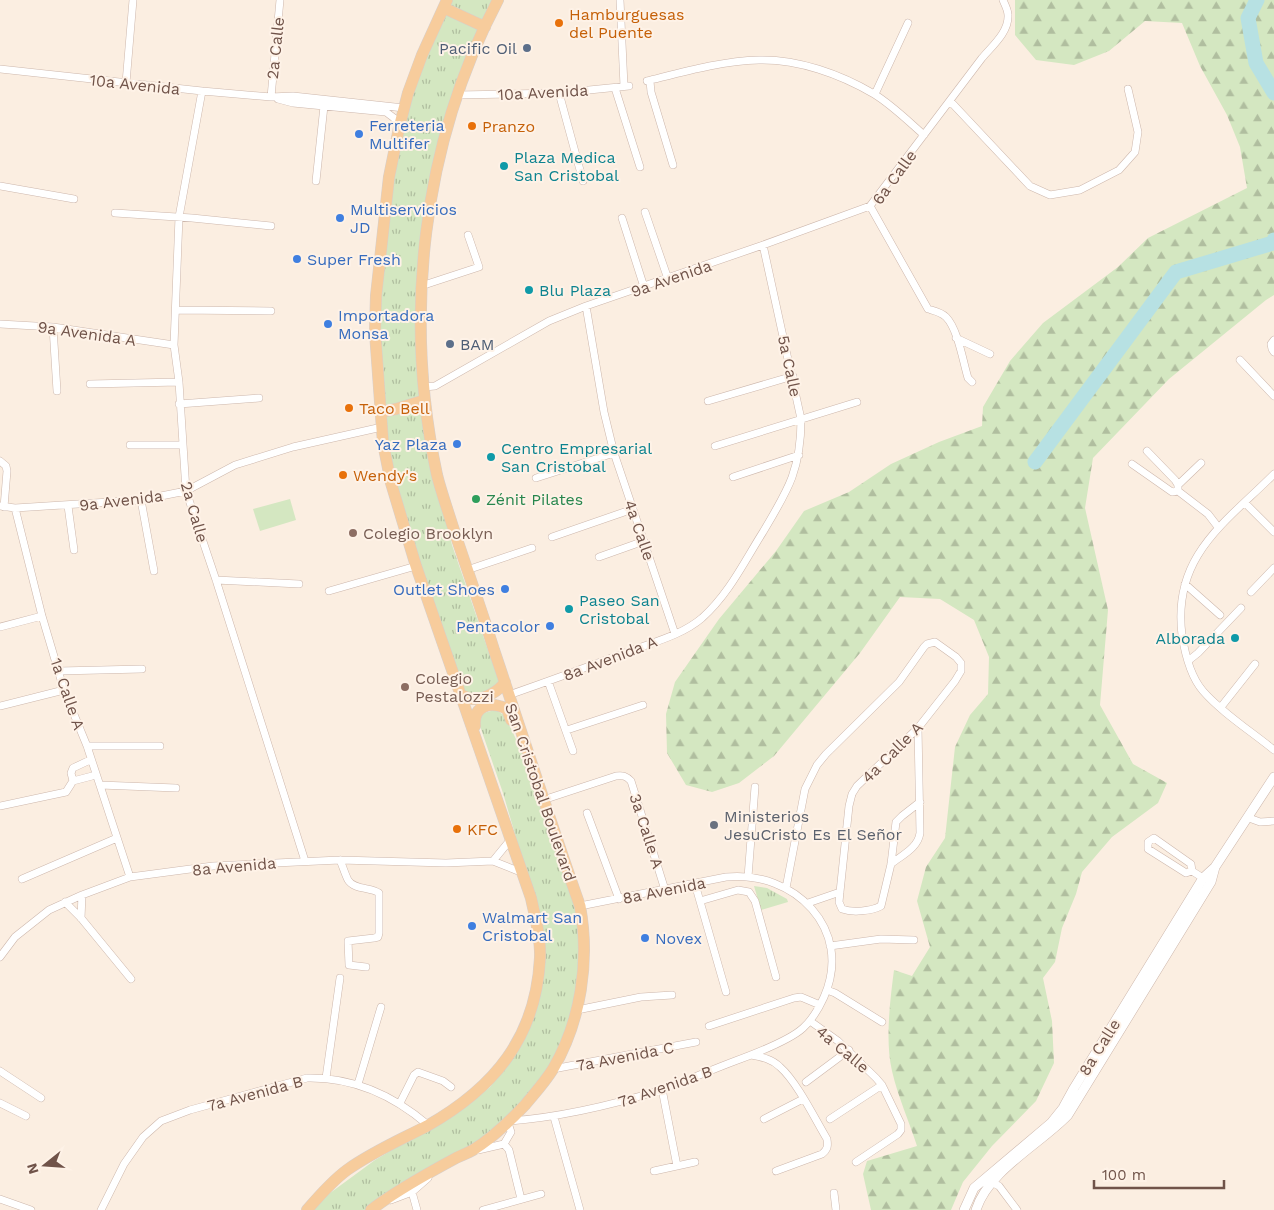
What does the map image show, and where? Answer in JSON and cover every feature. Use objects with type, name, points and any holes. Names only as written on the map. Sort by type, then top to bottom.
[{"type":"main road","name":"San Cristobal Boulevard","points":[[371,1210],[436,1170],[473,1150],[509,1122],[534,1094],[553,1069],[567,1040],[577,1010],[584,963],[583,921],[580,906],[534,774],[438,478],[425,400],[421,286],[427,223],[438,162],[458,95],[485,27],[498,0]]},
{"type":"main road","points":[[307,1210],[346,1170],[428,1125],[466,1101],[499,1070],[516,1045],[526,1024],[532,1004],[540,957],[531,898],[416,566],[391,483],[382,443],[375,332],[376,296],[389,177],[404,108],[422,54],[446,4],[485,27]]},
{"type":"main road","points":[[380,412],[425,400]]},
{"type":"main road","points":[[461,695],[476,700],[501,689],[505,682]]},
{"type":"main road","points":[[476,738],[474,718],[476,713],[483,708],[491,706],[502,706],[507,709],[525,762],[534,774]]},
{"type":"street","points":[[126,83],[134,0]]},
{"type":"street","name":"2a Calle","points":[[271,97],[280,0]]},
{"type":"street","name":"10a Avenida","points":[[458,95],[560,93],[626,86],[620,0]]},
{"type":"street","name":"6a Calle","points":[[972,382],[968,378],[953,328],[947,318],[938,311],[928,309],[870,206],[982,58],[1001,36],[1007,26],[1009,14],[1004,0]]},
{"type":"street","points":[[874,94],[908,23]]},
{"type":"street","points":[[673,165],[648,81],[714,65],[759,60],[794,64],[838,76],[874,94],[924,135]]},
{"type":"street","name":"10a Avenida","points":[[0,69],[202,91],[271,97],[294,96],[404,108]]},
{"type":"street","points":[[615,88],[640,167]]},
{"type":"street","points":[[950,102],[1030,186],[1050,195],[1080,190],[1119,170],[1135,152],[1138,132],[1128,89]]},
{"type":"street","name":"2a Calle","points":[[202,91],[179,217],[174,345],[179,382],[186,490],[305,861]]},
{"type":"street","points":[[560,93],[583,181]]},
{"type":"street","name":"10a Avenida","points":[[271,97],[292,103],[386,112],[394,118],[399,128]]},
{"type":"street","points":[[316,181],[324,106]]},
{"type":"street","points":[[0,186],[74,199]]},
{"type":"street","name":"9a Avenida","points":[[424,387],[434,386],[549,321],[586,306],[763,246],[870,206]]},
{"type":"street","points":[[645,212],[668,279]]},
{"type":"street","points":[[115,213],[271,226]]},
{"type":"street","points":[[622,218],[644,287]]},
{"type":"street","points":[[421,286],[479,267],[468,235]]},
{"type":"street","name":"5a Calle","points":[[763,246],[801,419],[799,454],[789,487]]},
{"type":"street","name":"4a Calle","points":[[586,306],[604,412],[614,453],[675,634]]},
{"type":"street","points":[[176,310],[271,312]]},
{"type":"street","name":"9a Avenida A","points":[[0,324],[53,327],[174,345]]},
{"type":"street","points":[[53,327],[57,391]]},
{"type":"street","points":[[956,338],[990,354]]},
{"type":"street","points":[[1274,340],[1271,344],[1274,352]]},
{"type":"street","points":[[1240,360],[1274,396]]},
{"type":"street","points":[[708,401],[792,376]]},
{"type":"street","points":[[90,384],[179,382]]},
{"type":"street","points":[[180,404],[259,398]]},
{"type":"street","points":[[715,446],[857,402]]},
{"type":"street","name":"9a Avenida","points":[[2,507],[68,506],[141,500],[186,490],[235,465],[311,442],[382,428]]},
{"type":"street","points":[[130,445],[183,445]]},
{"type":"street","points":[[1147,451],[1175,480],[1178,488],[1208,514],[1218,527]]},
{"type":"street","points":[[536,478],[614,453]]},
{"type":"street","points":[[733,477],[799,454]]},
{"type":"street","points":[[0,461],[6,466],[7,472],[2,507]]},
{"type":"street","points":[[1132,464],[1172,492],[1201,463]]},
{"type":"street","points":[[1274,474],[1218,527],[1198,554],[1186,576],[1181,623],[1188,661],[1203,691],[1274,750]]},
{"type":"street","name":"8a Avenida A","points":[[509,695],[675,634],[700,619],[715,606],[744,565],[789,487]]},
{"type":"street","points":[[141,500],[154,571]]},
{"type":"street","points":[[1245,503],[1274,532]]},
{"type":"street","points":[[68,506],[74,550]]},
{"type":"street","name":"1a Calle A","points":[[15,508],[42,616],[64,690],[87,746],[90,760],[130,877]]},
{"type":"street","points":[[552,537],[633,509]]},
{"type":"street","points":[[599,556],[644,541]]},
{"type":"street","points":[[467,570],[532,548]]},
{"type":"street","points":[[329,591],[416,566]]},
{"type":"street","points":[[1251,592],[1274,568]]},
{"type":"street","points":[[216,580],[299,584]]},
{"type":"street","points":[[1185,584],[1220,614]]},
{"type":"street","points":[[1188,661],[1241,608]]},
{"type":"street","points":[[0,627],[42,616]]},
{"type":"street","name":"4a Calle A","points":[[786,888],[805,789],[817,766],[826,754],[899,682],[924,647],[932,642],[938,643],[956,657],[961,664],[961,671],[918,728],[857,786],[852,794],[849,806],[839,902],[842,909],[849,911],[874,909],[880,906],[884,899],[891,864]]},
{"type":"street","points":[[1221,707],[1255,664]]},
{"type":"street","points":[[59,671],[142,669]]},
{"type":"street","points":[[548,681],[573,751]]},
{"type":"street","points":[[0,706],[64,690]]},
{"type":"street","points":[[567,730],[643,705]]},
{"type":"street","points":[[891,864],[919,840],[918,728]]},
{"type":"street","points":[[87,746],[160,746]]},
{"type":"street","points":[[73,781],[72,768],[90,760]]},
{"type":"street","points":[[0,806],[60,794],[66,792],[73,781],[96,775]]},
{"type":"street","name":"3a Calle A","points":[[543,800],[616,776],[624,776],[630,781],[665,890]]},
{"type":"street","name":"8a Calle","points":[[1053,1126],[1074,1088],[1203,878],[1215,867],[1274,777]]},
{"type":"street","points":[[100,785],[176,788]]},
{"type":"street","points":[[748,877],[755,787]]},
{"type":"street","points":[[891,864],[896,822],[920,802]]},
{"type":"street","points":[[587,813],[619,899]]},
{"type":"street","points":[[1248,818],[1260,822],[1274,821]]},
{"type":"street","points":[[22,879],[117,838]]},
{"type":"street","points":[[1154,838],[1192,864],[1192,871],[1186,874],[1148,849],[1148,842],[1154,838]]},
{"type":"street","points":[[493,860],[511,839]]},
{"type":"street","points":[[340,860],[352,885],[373,889],[379,893],[380,933],[374,938],[348,941],[349,965],[366,967]]},
{"type":"street","name":"8a Avenida","points":[[0,956],[15,937],[49,910],[130,877],[213,866],[340,860],[446,863],[493,860],[523,874]]},
{"type":"street","name":"8a Calle","points":[[965,1208],[974,1188],[1071,1110],[1211,882],[1215,867]]},
{"type":"street","points":[[1192,871],[1203,878]]},
{"type":"street","name":"8a Avenida","points":[[580,906],[726,877],[748,877]]},
{"type":"street","name":"4a Calle","points":[[748,877],[786,888],[808,903],[822,923],[830,946],[831,975],[827,990],[810,1021],[849,1050],[882,1085],[901,1124],[901,1130],[898,1134],[856,1162]]},
{"type":"street","points":[[695,884],[726,992]]},
{"type":"street","points":[[700,901],[738,890],[749,892],[755,901],[776,977]]},
{"type":"street","points":[[808,903],[840,892]]},
{"type":"street","points":[[81,918],[82,895]]},
{"type":"street","points":[[66,902],[131,979]]},
{"type":"street","points":[[830,946],[881,939],[914,940]]},
{"type":"street","points":[[326,1078],[340,978]]},
{"type":"street","points":[[827,990],[835,992],[882,1022]]},
{"type":"street","points":[[577,1010],[641,997],[672,995]]},
{"type":"street","points":[[709,1026],[794,998],[801,997],[820,1005]]},
{"type":"street","points":[[358,1084],[381,1007]]},
{"type":"street","name":"7a Avenida B","points":[[509,1122],[554,1117],[605,1106],[662,1089],[751,1055],[793,1035],[810,1021]]},
{"type":"street","name":"7a Avenida C","points":[[553,1069],[696,1042]]},
{"type":"street","points":[[806,1082],[849,1050]]},
{"type":"street","points":[[751,1055],[769,1060],[780,1067],[803,1099],[827,1139],[828,1145],[822,1154],[776,1171]]},
{"type":"street","points":[[0,1071],[41,1098]]},
{"type":"street","points":[[400,1103],[414,1075],[418,1072],[443,1081],[450,1087]]},
{"type":"street","name":"7a Avenida B","points":[[101,1210],[124,1164],[143,1137],[161,1121],[190,1110],[307,1078],[326,1078],[358,1084],[400,1103],[428,1125]]},
{"type":"street","points":[[830,1119],[882,1085]]},
{"type":"street","points":[[662,1089],[677,1166]]},
{"type":"street","points":[[764,1119],[803,1099]]},
{"type":"street","points":[[0,1103],[26,1116]]},
{"type":"street","points":[[554,1117],[580,1210]]},
{"type":"street","points":[[473,1150],[504,1144],[511,1132],[509,1122]]},
{"type":"street","points":[[504,1144],[509,1150],[521,1200]]},
{"type":"street","points":[[654,1171],[695,1162]]},
{"type":"street","name":"8a Calle","points":[[976,1210],[982,1194],[1000,1169]]},
{"type":"street","points":[[384,1202],[412,1192],[436,1170]]},
{"type":"street","points":[[965,1208],[986,1184],[991,1182],[999,1186],[1017,1210]]},
{"type":"street","points":[[412,1192],[417,1210]]},
{"type":"street","points":[[834,1193],[836,1210]]},
{"type":"street","points":[[483,1210],[541,1194]]},
{"type":"street","points":[[0,1199],[30,1210]]},
{"type":"green space","points":[[451,0],[494,0],[484,23],[448,7]]},
{"type":"green space","points":[[1015,0],[1274,0],[1274,295],[1169,379],[1093,458],[1085,508],[1108,610],[1100,705],[1133,764],[1167,783],[1158,803],[1112,837],[1082,872],[1076,894],[1062,928],[1055,962],[1043,978],[1052,1021],[1054,1063],[1036,1101],[992,1146],[963,1182],[951,1210],[871,1210],[863,1174],[867,1161],[917,1146],[892,1071],[889,1047],[891,995],[894,970],[912,976],[930,947],[917,901],[926,867],[945,838],[955,747],[970,715],[988,694],[989,657],[974,620],[940,599],[900,597],[860,653],[774,756],[739,783],[712,792],[686,785],[667,753],[666,714],[675,682],[719,619],[776,551],[804,511],[849,492],[891,464],[939,442],[982,426],[983,407],[1010,361],[1043,323],[1118,267],[1148,238],[1247,188],[1240,147],[1227,115],[1200,66],[1182,23],[1145,21],[1109,51],[1074,65],[1036,60],[1015,35]]},
{"type":"green space","points":[[446,12],[481,29],[423,223],[422,398],[383,408],[379,306],[391,191],[412,92]]},
{"type":"green space","points":[[423,404],[436,484],[452,545],[499,682],[479,693],[464,692],[399,501],[383,414]]},
{"type":"green space","points":[[290,499],[296,520],[260,531],[253,509]]},
{"type":"green space","points":[[498,711],[505,716],[531,771],[576,908],[580,941],[579,977],[564,1039],[550,1068],[516,1110],[478,1143],[367,1210],[314,1210],[326,1196],[375,1160],[470,1104],[490,1087],[508,1064],[544,958],[515,834],[480,726],[480,718],[484,713]]},
{"type":"green space","points":[[754,886],[767,888],[787,899],[788,902],[761,910]]},
{"type":"waterway","points":[[1257,0],[1248,18],[1256,63],[1274,93]]},
{"type":"waterway","points":[[1035,462],[1176,272],[1273,243],[1274,240]]},
{"type":"place","name":"Hamburguesas del Puente","points":[[559,23]]},
{"type":"place","name":"Pacific Oil","points":[[527,48]]},
{"type":"place","name":"Pranzo","points":[[472,126]]},
{"type":"place","name":"Ferreteria Multifer","points":[[359,134]]},
{"type":"place","name":"Plaza Medica San Cristobal","points":[[504,166]]},
{"type":"place","name":"Multiservicios JD","points":[[340,218]]},
{"type":"place","name":"Super Fresh","points":[[297,259]]},
{"type":"place","name":"Blu Plaza","points":[[529,290]]},
{"type":"place","name":"Importadora Monsa","points":[[328,324]]},
{"type":"place","name":"BAM","points":[[450,344]]},
{"type":"place","name":"Taco Bell","points":[[349,408]]},
{"type":"place","name":"Yaz Plaza","points":[[457,444]]},
{"type":"place","name":"Centro Empresarial San Cristobal","points":[[491,457]]},
{"type":"place","name":"Wendy's","points":[[343,475]]},
{"type":"place","name":"Zénit Pilates","points":[[476,499]]},
{"type":"place","name":"Colegio Brooklyn","points":[[353,533]]},
{"type":"place","name":"Outlet Shoes","points":[[505,589]]},
{"type":"place","name":"Paseo San Cristobal","points":[[569,609]]},
{"type":"place","name":"Pentacolor","points":[[550,626]]},
{"type":"place","name":"Alborada","points":[[1235,638]]},
{"type":"place","name":"Colegio Pestalozzi","points":[[405,687]]},
{"type":"place","name":"Ministerios JesuCristo Es El Señor","points":[[714,825]]},
{"type":"place","name":"KFC","points":[[457,829]]},
{"type":"place","name":"Walmart San Cristobal","points":[[472,926]]},
{"type":"place","name":"Novex","points":[[645,938]]}]
